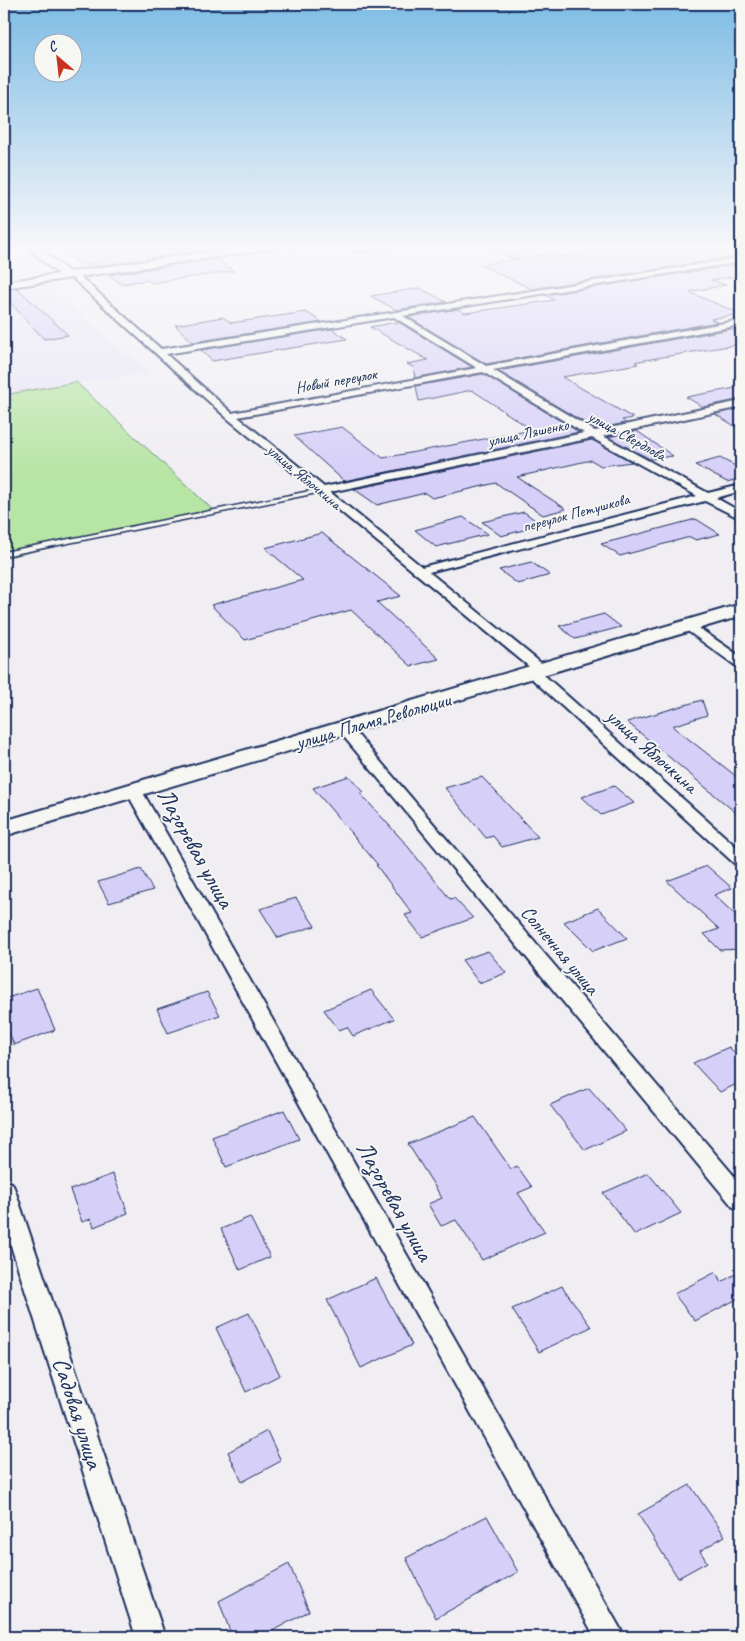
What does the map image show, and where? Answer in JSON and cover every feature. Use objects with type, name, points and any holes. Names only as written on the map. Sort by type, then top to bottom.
[{"type":"street","name":"улица Яблочкина","points":[[126,323],[230,416],[419,571],[538,672],[741,860]]},
{"type":"street","points":[[160,352],[354,323]]},
{"type":"street","name":"улица Свердлова","points":[[408,323],[594,435],[741,516]]},
{"type":"street","name":"Новый переулок","points":[[230,416],[738,323]]},
{"type":"street","name":"улица Ляшенко","points":[[320,491],[741,404]]},
{"type":"street","name":"переулок Петушкова","points":[[419,571],[741,488]]},
{"type":"street","name":"улица Пламя Революции","points":[[4,829],[538,672],[741,610]]},
{"type":"street","points":[[690,626],[741,663]]},
{"type":"street","name":"Солнечная улица","points":[[345,729],[741,1200]]},
{"type":"street","name":"Лазоревая улица","points":[[134,791],[611,1637]]},
{"type":"street","name":"Садовая улица","points":[[4,1190],[151,1637]]},
{"type":"lane","points":[[4,554],[320,491]]},
{"type":"shaded area","points":[[4,323],[89,323],[148,372],[4,394]]},
{"type":"green space","points":[[76,382],[213,510],[4,558],[4,395]]},
{"type":"building","points":[[29,323],[55,323],[68,335],[44,339]]},
{"type":"building","points":[[190,323],[318,323],[193,342],[175,325]]},
{"type":"building","points":[[399,323],[472,367],[415,378],[413,367],[407,364],[428,360],[370,327]]},
{"type":"building","points":[[417,323],[714,323],[486,364]]},
{"type":"building","points":[[332,329],[347,339],[212,361],[201,350]]},
{"type":"building","points":[[731,329],[741,334],[741,344],[639,361],[635,362],[638,364],[562,377],[633,418],[622,420],[626,423],[595,429],[498,371]]},
{"type":"building","points":[[483,374],[579,432],[344,481],[294,436],[342,427],[383,458],[532,430],[472,390],[419,401],[416,386]]},
{"type":"building","points":[[741,387],[741,399],[703,407],[686,397]]},
{"type":"building","points":[[741,409],[741,430],[715,414]]},
{"type":"building","points":[[637,431],[673,456],[650,459],[608,437]]},
{"type":"building","points":[[592,440],[632,462],[601,466],[591,460],[517,477],[566,509],[543,515],[496,483],[432,498],[425,493],[377,505],[354,489]]},
{"type":"building","points":[[720,458],[741,469],[741,478],[727,482],[695,465]]},
{"type":"building","points":[[524,512],[542,525],[501,536],[482,522]]},
{"type":"building","points":[[463,517],[488,534],[436,547],[415,530]]},
{"type":"building","points":[[696,519],[720,534],[696,540],[690,537],[620,556],[601,544]]},
{"type":"building","points":[[322,533],[401,596],[377,602],[439,659],[411,666],[351,610],[245,640],[211,605],[303,580],[265,548]]},
{"type":"building","points":[[531,562],[550,575],[518,584],[499,570]]},
{"type":"building","points":[[604,614],[621,627],[575,639],[559,626]]},
{"type":"building","points":[[702,700],[707,715],[672,726],[741,780],[741,817],[627,722]]},
{"type":"building","points":[[349,776],[364,792],[360,793],[405,843],[450,899],[454,898],[473,918],[422,937],[405,915],[412,913],[376,865],[378,865],[313,788]]},
{"type":"building","points":[[482,777],[538,837],[502,847],[493,836],[486,838],[445,788]]},
{"type":"building","points":[[614,786],[634,803],[601,815],[582,797]]},
{"type":"building","points":[[707,866],[732,888],[714,895],[741,920],[741,949],[720,950],[704,934],[719,929],[667,881]]},
{"type":"building","points":[[141,869],[153,890],[109,903],[98,882]]},
{"type":"building","points":[[296,898],[315,926],[278,938],[260,909]]},
{"type":"building","points":[[598,908],[627,938],[593,951],[564,922]]},
{"type":"building","points":[[488,951],[506,973],[479,983],[462,960]]},
{"type":"building","points":[[37,988],[55,1030],[14,1045],[4,1020],[4,999]]},
{"type":"building","points":[[371,990],[394,1019],[353,1036],[347,1027],[339,1030],[324,1010]]},
{"type":"building","points":[[207,992],[220,1015],[168,1033],[157,1009]]},
{"type":"building","points":[[729,1047],[741,1059],[741,1082],[720,1092],[693,1063]]},
{"type":"building","points":[[589,1088],[626,1131],[585,1150],[550,1105]]},
{"type":"building","points":[[284,1110],[299,1139],[226,1167],[212,1137]]},
{"type":"building","points":[[475,1117],[511,1169],[517,1166],[532,1187],[518,1193],[545,1232],[482,1260],[456,1220],[441,1226],[428,1204],[442,1198],[408,1144]]},
{"type":"building","points":[[648,1173],[681,1213],[635,1235],[603,1193]]},
{"type":"building","points":[[113,1174],[128,1213],[94,1227],[91,1219],[82,1222],[70,1190]]},
{"type":"building","points":[[250,1217],[270,1257],[240,1270],[221,1229]]},
{"type":"building","points":[[741,1271],[741,1297],[695,1321],[674,1294],[716,1272],[721,1282]]},
{"type":"building","points":[[376,1278],[412,1345],[361,1368],[327,1300]]},
{"type":"building","points":[[562,1286],[591,1327],[539,1352],[512,1309]]},
{"type":"building","points":[[249,1313],[280,1375],[246,1392],[216,1328]]},
{"type":"building","points":[[267,1431],[281,1461],[242,1482],[228,1452]]},
{"type":"building","points":[[690,1485],[725,1536],[700,1551],[707,1562],[678,1578],[638,1514]]},
{"type":"building","points":[[487,1516],[518,1572],[436,1618],[406,1558]]},
{"type":"building","points":[[289,1564],[309,1611],[261,1637],[232,1637],[219,1601]]}]
